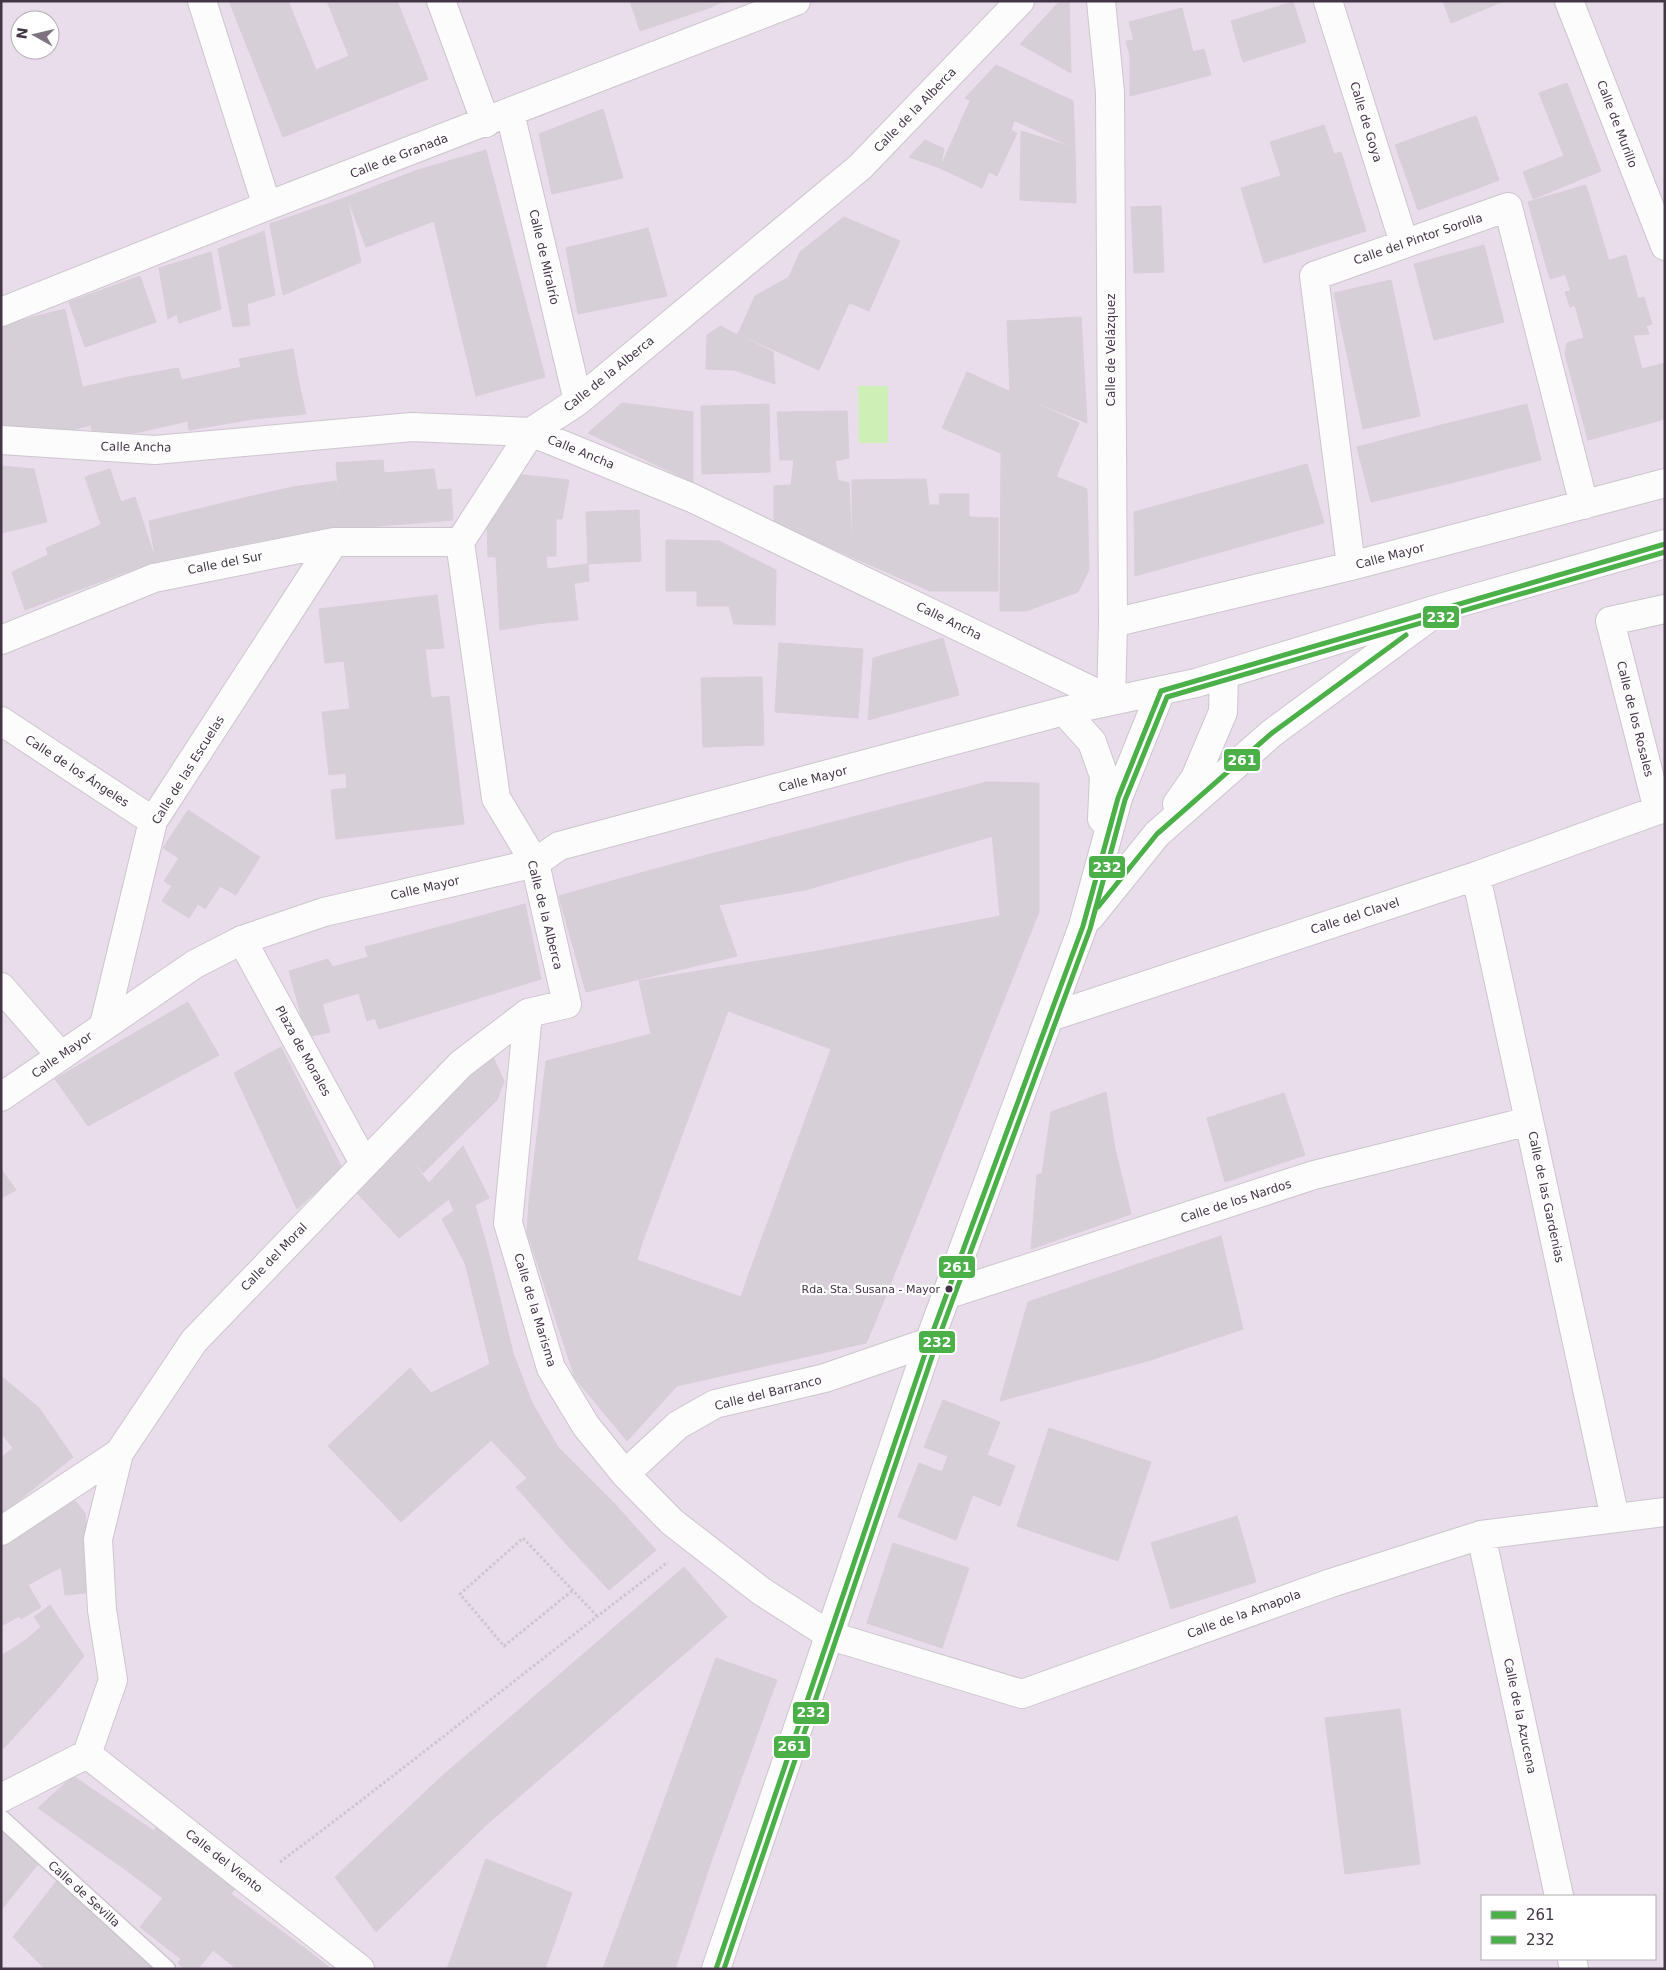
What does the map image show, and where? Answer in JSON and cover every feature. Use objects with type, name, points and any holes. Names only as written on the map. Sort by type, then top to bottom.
[{"type":"street","points":[[202,1],[267,206]]},
{"type":"street","name":"Calle de Miralrío","points":[[441,1],[498,118],[578,401]]},
{"type":"street","name":"Calle de Granada","points":[[1,312],[267,206],[796,1]]},
{"type":"street","name":"Calle de la Alberca","points":[[567,1004],[535,863],[496,798],[460,542],[531,432],[578,401],[860,167],[1020,1]]},
{"type":"street","name":"Calle de Velázquez","points":[[1101,1],[1110,92],[1113,623],[1111,700]]},
{"type":"street","name":"Calle de Goya","points":[[1328,1],[1404,243]]},
{"type":"street","name":"Calle de Murillo","points":[[1569,1],[1665,246]]},
{"type":"street","name":"Calle del Pintor Sorolla","points":[[1350,566],[1314,276],[1508,207],[1584,505]]},
{"type":"street","name":"Calle Ancha","points":[[1,440],[156,450],[412,427],[531,432],[692,498],[1111,700]]},
{"type":"street","name":"Calle Mayor","points":[[1113,623],[1350,566],[1665,483]]},
{"type":"street","name":"Calle del Sur","points":[[1,640],[154,578],[334,542],[460,542]]},
{"type":"street","name":"Calle de las Escuelas","points":[[104,1025],[153,822],[334,542]]},
{"type":"street","name":"Calle Mayor","points":[[1,1097],[195,964],[242,940],[324,912],[535,863],[559,846],[1064,711],[1161,691],[1224,675],[1444,607],[1665,544]]},
{"type":"street","points":[[1157,834],[1272,733],[1444,607]]},
{"type":"street","name":"Calle de los Rosales","points":[[1661,810],[1610,621],[1665,609]]},
{"type":"street","points":[[1083,926],[1157,834],[1195,778],[1223,712],[1224,675]]},
{"type":"street","points":[[716,1969],[831,1636],[929,1342],[1083,926],[1118,798],[1161,691]]},
{"type":"street","points":[[1064,711],[1092,742],[1104,776],[1099,866]]},
{"type":"street","name":"Calle de los Ángeles","points":[[1,721],[153,822]]},
{"type":"street","name":"Calle del Clavel","points":[[1050,1017],[1476,876],[1661,810]]},
{"type":"street","name":"Calle de las Gardenias","points":[[1476,876],[1615,1518]]},
{"type":"street","name":"Plaza de Morales","points":[[242,940],[364,1163]]},
{"type":"street","points":[[1,988],[61,1056]]},
{"type":"street","name":"Calle del Moral","points":[[1,1531],[119,1453],[194,1341],[461,1064],[528,1013],[567,1004]]},
{"type":"street","name":"Calle de la Marisma","points":[[528,1013],[508,1223],[551,1368],[586,1426],[625,1474],[672,1522],[761,1591],[831,1636]]},
{"type":"street","name":"Calle de los Nardos","points":[[946,1295],[1314,1176],[1529,1121]]},
{"type":"street","name":"Calle del Barranco","points":[[625,1474],[678,1424],[715,1404],[826,1378],[929,1342]]},
{"type":"street","points":[[1,1798],[87,1754],[113,1680],[102,1610],[98,1539],[119,1453]]},
{"type":"street","name":"Calle de la Amapola","points":[[831,1636],[1022,1694],[1330,1583],[1481,1535],[1665,1512]]},
{"type":"street","name":"Calle de la Azucena","points":[[1481,1535],[1559,1895]]},
{"type":"street","name":"Calle del Viento","points":[[87,1754],[360,1969]]},
{"type":"lane","name":"Calle de Sevilla","points":[[1,1818],[167,1969]]},
{"type":"path","points":[[572,1591],[504,1646],[460,1594],[523,1538],[597,1616]]},
{"type":"path","points":[[252,1883],[409,1766],[474,1711],[696,1540]]},
{"type":"shaded area","points":[[1,1],[1665,1],[1665,1969],[1,1969]]},
{"type":"shaded area","points":[[858,386],[888,386],[888,443],[859,443]]},
{"type":"building","points":[[229,1],[288,1],[316,70],[349,56],[327,1],[397,1],[428,79],[283,137]]},
{"type":"building","points":[[630,1],[706,1],[709,8],[640,31]]},
{"type":"building","points":[[706,1],[724,1],[709,8]]},
{"type":"building","points":[[1060,1],[1069,1],[1071,73],[1020,44]]},
{"type":"building","points":[[1443,1],[1504,1],[1451,23]]},
{"type":"building","points":[[1293,2],[1306,42],[1243,62],[1231,21]]},
{"type":"building","points":[[1182,8],[1193,52],[1204,49],[1211,75],[1130,96],[1130,56],[1126,41],[1134,40],[1129,22]]},
{"type":"building","points":[[996,65],[1073,101],[1075,148],[965,98]]},
{"type":"building","points":[[1567,83],[1601,171],[1533,199],[1523,172],[1564,156],[1539,93]]},
{"type":"building","points":[[970,101],[1014,121],[1011,130],[1017,133],[997,176],[989,172],[982,188],[940,168]]},
{"type":"building","points":[[603,109],[623,178],[552,194],[539,134]]},
{"type":"building","points":[[1476,116],[1499,180],[1473,190],[1450,125]]},
{"type":"building","points":[[1324,125],[1334,154],[1341,152],[1366,231],[1264,263],[1241,188],[1281,176],[1270,142]]},
{"type":"building","points":[[1450,125],[1473,190],[1418,210],[1395,145]]},
{"type":"building","points":[[1021,131],[1075,148],[1076,203],[1020,200]]},
{"type":"building","points":[[925,140],[944,149],[940,168],[909,157]]},
{"type":"building","points":[[486,150],[545,377],[476,396],[434,221],[415,171]]},
{"type":"building","points":[[415,171],[434,221],[366,247],[347,197]]},
{"type":"building","points":[[1586,185],[1609,261],[1550,279],[1528,202]]},
{"type":"building","points":[[347,197],[361,262],[283,295],[270,224]]},
{"type":"building","points":[[1161,206],[1164,272],[1134,273],[1131,207]]},
{"type":"building","points":[[844,217],[900,241],[869,311],[789,277],[800,252]]},
{"type":"building","points":[[648,228],[667,296],[578,314],[566,248]]},
{"type":"building","points":[[264,231],[275,295],[247,304],[250,325],[233,327],[218,249]]},
{"type":"building","points":[[1484,245],[1504,322],[1434,340],[1414,264]]},
{"type":"building","points":[[211,252],[221,309],[179,323],[177,314],[168,319],[159,268]]},
{"type":"building","points":[[1626,255],[1638,299],[1644,297],[1652,324],[1646,326],[1649,334],[1633,335],[1565,354],[1567,343],[1584,338],[1575,305],[1570,307],[1565,292],[1571,291],[1565,274]]},
{"type":"building","points":[[140,276],[156,322],[85,347],[69,302]]},
{"type":"building","points":[[789,277],[849,303],[819,370],[738,334],[755,296]]},
{"type":"building","points":[[1391,280],[1420,416],[1363,429],[1334,293]]},
{"type":"building","points":[[65,309],[91,425],[31,440],[2,325]]},
{"type":"building","points":[[1081,317],[1087,423],[1010,392],[1007,321]]},
{"type":"building","points":[[2,325],[31,440],[1,435]]},
{"type":"building","points":[[720,326],[773,352],[775,384],[734,370],[706,369],[707,335]]},
{"type":"building","points":[[1633,335],[1642,369],[1665,363],[1665,419],[1588,440],[1565,354]]},
{"type":"building","points":[[293,349],[299,384],[248,392],[239,359]]},
{"type":"building","points":[[242,367],[253,419],[189,430],[182,380]]},
{"type":"building","points":[[178,368],[182,380],[188,421],[139,432],[129,377]]},
{"type":"building","points":[[967,372],[1079,423],[1056,477],[942,428]]},
{"type":"building","points":[[129,377],[139,432],[94,439],[83,387]]},
{"type":"building","points":[[299,384],[306,414],[253,419],[248,392]]},
{"type":"building","points":[[622,403],[693,412],[693,482],[588,433]]},
{"type":"building","points":[[769,404],[770,472],[702,474],[701,406]]},
{"type":"building","points":[[1527,404],[1541,460],[1455,482],[1441,425]]},
{"type":"building","points":[[847,411],[849,458],[835,461],[838,480],[849,483],[852,557],[774,523],[774,486],[791,485],[794,460],[780,460],[777,412]]},
{"type":"building","points":[[1441,425],[1455,482],[1371,502],[1357,447]]},
{"type":"building","points":[[1001,454],[1087,489],[1089,570],[1078,592],[1026,611],[1000,611]]},
{"type":"building","points":[[383,460],[384,473],[434,469],[437,490],[451,489],[453,520],[341,529],[336,463]]},
{"type":"building","points":[[1307,464],[1324,523],[1135,576],[1134,512]]},
{"type":"building","points":[[1,466],[34,469],[47,522],[1,533]]},
{"type":"building","points":[[110,469],[121,502],[135,497],[156,562],[118,575],[85,477]]},
{"type":"building","points":[[515,474],[569,480],[562,519],[487,517]]},
{"type":"building","points":[[926,479],[929,505],[930,591],[852,557],[852,480]]},
{"type":"building","points":[[336,481],[341,529],[300,534],[293,487]]},
{"type":"building","points":[[293,487],[300,534],[254,542],[244,498]]},
{"type":"building","points":[[939,494],[969,494],[969,517],[998,518],[998,591],[930,591],[929,505],[940,505]]},
{"type":"building","points":[[244,498],[254,542],[156,562],[149,521]]},
{"type":"building","points":[[639,510],[641,561],[588,564],[586,512]]},
{"type":"building","points":[[487,517],[556,517],[556,556],[488,557]]},
{"type":"building","points":[[101,525],[118,575],[62,596],[46,548]]},
{"type":"building","points":[[666,540],[719,541],[776,570],[775,625],[734,624],[729,606],[697,606],[697,591],[666,591]]},
{"type":"building","points":[[48,555],[62,596],[25,610],[12,572]]},
{"type":"building","points":[[496,556],[546,556],[550,602],[542,603],[543,623],[500,630]]},
{"type":"building","points":[[588,564],[589,581],[574,583],[578,620],[543,623],[542,603],[550,602],[547,569]]},
{"type":"building","points":[[437,595],[444,648],[425,649],[431,698],[449,696],[464,824],[336,839],[331,790],[347,788],[346,773],[329,775],[322,712],[350,709],[344,661],[325,663],[319,609]]},
{"type":"building","points":[[943,638],[959,695],[868,720],[873,658]]},
{"type":"building","points":[[779,643],[863,649],[858,718],[775,712]]},
{"type":"building","points":[[762,677],[764,745],[703,747],[701,678]]},
{"type":"building","points":[[987,782],[1039,783],[1039,912],[1000,916]]},
{"type":"building","points":[[987,782],[993,836],[805,890],[719,905],[707,855]]},
{"type":"building","points":[[188,810],[260,857],[236,895],[220,886],[205,909],[198,904],[189,918],[162,901],[172,886],[164,881],[179,858],[163,848]]},
{"type":"building","points":[[707,855],[719,905],[737,956],[586,992],[570,936],[636,917],[626,877]]},
{"type":"building","points":[[626,877],[636,917],[570,936],[559,896]]},
{"type":"building","points":[[525,904],[541,979],[379,1029],[375,1018],[367,1021],[359,993],[339,999],[333,967],[368,957],[365,947]]},
{"type":"building","points":[[1039,912],[874,1325],[747,1279],[831,1049],[728,1011],[642,1243],[529,1202],[546,1061],[651,1034],[639,981],[824,950],[1000,916]]},
{"type":"building","points":[[328,959],[333,967],[339,999],[322,1004],[330,1032],[307,1037],[289,971]]},
{"type":"building","points":[[188,1002],[219,1055],[88,1126],[55,1079]]},
{"type":"building","points":[[281,1047],[342,1168],[297,1209],[234,1073]]},
{"type":"building","points":[[492,1055],[504,1081],[497,1100],[423,1173],[399,1145]]},
{"type":"building","points":[[1106,1092],[1115,1149],[1042,1174],[1051,1112]]},
{"type":"building","points":[[1284,1093],[1305,1155],[1225,1182],[1207,1118]]},
{"type":"building","points":[[399,1145],[429,1183],[449,1199],[399,1238],[357,1193]]},
{"type":"building","points":[[463,1146],[489,1198],[475,1205],[489,1254],[465,1263],[442,1219],[454,1211],[449,1199],[429,1183]]},
{"type":"building","points":[[1115,1149],[1131,1214],[1031,1249],[1037,1175]]},
{"type":"building","points":[[1,1169],[16,1190],[1,1198]]},
{"type":"building","points":[[529,1202],[642,1243],[637,1260],[741,1297],[747,1279],[874,1325],[866,1343],[677,1386],[627,1441],[575,1378],[527,1232]]},
{"type":"building","points":[[1221,1236],[1243,1329],[1151,1360],[1138,1264]]},
{"type":"building","points":[[489,1254],[513,1353],[490,1364],[465,1263]]},
{"type":"building","points":[[1138,1264],[1151,1360],[1000,1401],[1028,1302]]},
{"type":"building","points":[[513,1353],[532,1403],[401,1522],[328,1446],[410,1368],[431,1393]]},
{"type":"building","points":[[1,1376],[39,1408],[73,1457],[3,1513],[1,1510],[1,1458],[13,1448],[1,1433]]},
{"type":"building","points":[[943,1400],[1000,1422],[987,1455],[1015,1466],[1000,1506],[973,1495],[956,1540],[898,1517],[919,1463],[942,1472],[948,1456],[924,1447]]},
{"type":"building","points":[[532,1403],[558,1447],[614,1503],[567,1545],[516,1487],[527,1478],[491,1440]]},
{"type":"building","points":[[1049,1428],[1151,1462],[1118,1561],[1017,1526]]},
{"type":"building","points":[[67,1499],[76,1502],[85,1513],[94,1592],[65,1595],[57,1533],[42,1507]]},
{"type":"building","points":[[614,1503],[656,1550],[609,1590],[567,1545]]},
{"type":"building","points":[[45,1512],[57,1533],[62,1567],[46,1575],[29,1547],[21,1551],[10,1534]]},
{"type":"building","points":[[1237,1516],[1256,1582],[1171,1609],[1151,1543]]},
{"type":"building","points":[[10,1534],[21,1551],[29,1547],[46,1575],[28,1585],[41,1607],[21,1619],[1,1585],[1,1539]]},
{"type":"building","points":[[893,1543],[969,1568],[942,1648],[867,1623]]},
{"type":"building","points":[[684,1567],[727,1617],[484,1827],[441,1777]]},
{"type":"building","points":[[1,1585],[20,1616],[1,1626]]},
{"type":"building","points":[[50,1605],[84,1656],[55,1692],[27,1639],[41,1627],[34,1617]]},
{"type":"building","points":[[27,1639],[55,1692],[3,1749],[1,1656]]},
{"type":"building","points":[[716,1658],[777,1680],[712,1859],[651,1837]]},
{"type":"building","points":[[1400,1709],[1420,1864],[1345,1874],[1325,1718]]},
{"type":"building","points":[[73,1776],[154,1831],[126,1870],[38,1808]]},
{"type":"building","points":[[441,1777],[484,1827],[376,1932],[335,1877]]},
{"type":"building","points":[[158,1825],[196,1856],[163,1898],[126,1870]]},
{"type":"building","points":[[1,1830],[39,1863],[1,1910]]},
{"type":"building","points":[[651,1837],[712,1859],[675,1969],[603,1969]]},
{"type":"building","points":[[196,1856],[236,1887],[181,1959],[140,1927]]},
{"type":"building","points":[[486,1859],[572,1893],[545,1969],[447,1969]]},
{"type":"building","points":[[59,1878],[80,1897],[33,1957],[13,1937]]},
{"type":"building","points":[[231,1894],[269,1922],[234,1967],[213,1950],[198,1969],[184,1969],[178,1963]]},
{"type":"building","points":[[80,1897],[128,1941],[106,1969],[45,1969],[33,1957]]},
{"type":"building","points":[[269,1922],[306,1949],[290,1969],[232,1969]]},
{"type":"building","points":[[128,1941],[158,1969],[106,1969]]},
{"type":"building","points":[[306,1949],[331,1969],[290,1969]]},
{"type":"transit line","name":"261","points":[[716,1969],[929,1342],[1083,926],[1118,798],[1161,691],[1665,544]]},
{"type":"transit line","name":"232","points":[[724,1969],[936,1345],[1090,929],[1125,800],[1167,697],[1665,552]]},
{"type":"transit line","name":"261","points":[[1098,907],[1157,834],[1272,733],[1406,635]]},
{"type":"place","name":"Rda. Sta. Susana - Mayor","points":[[949,1289]]}]
